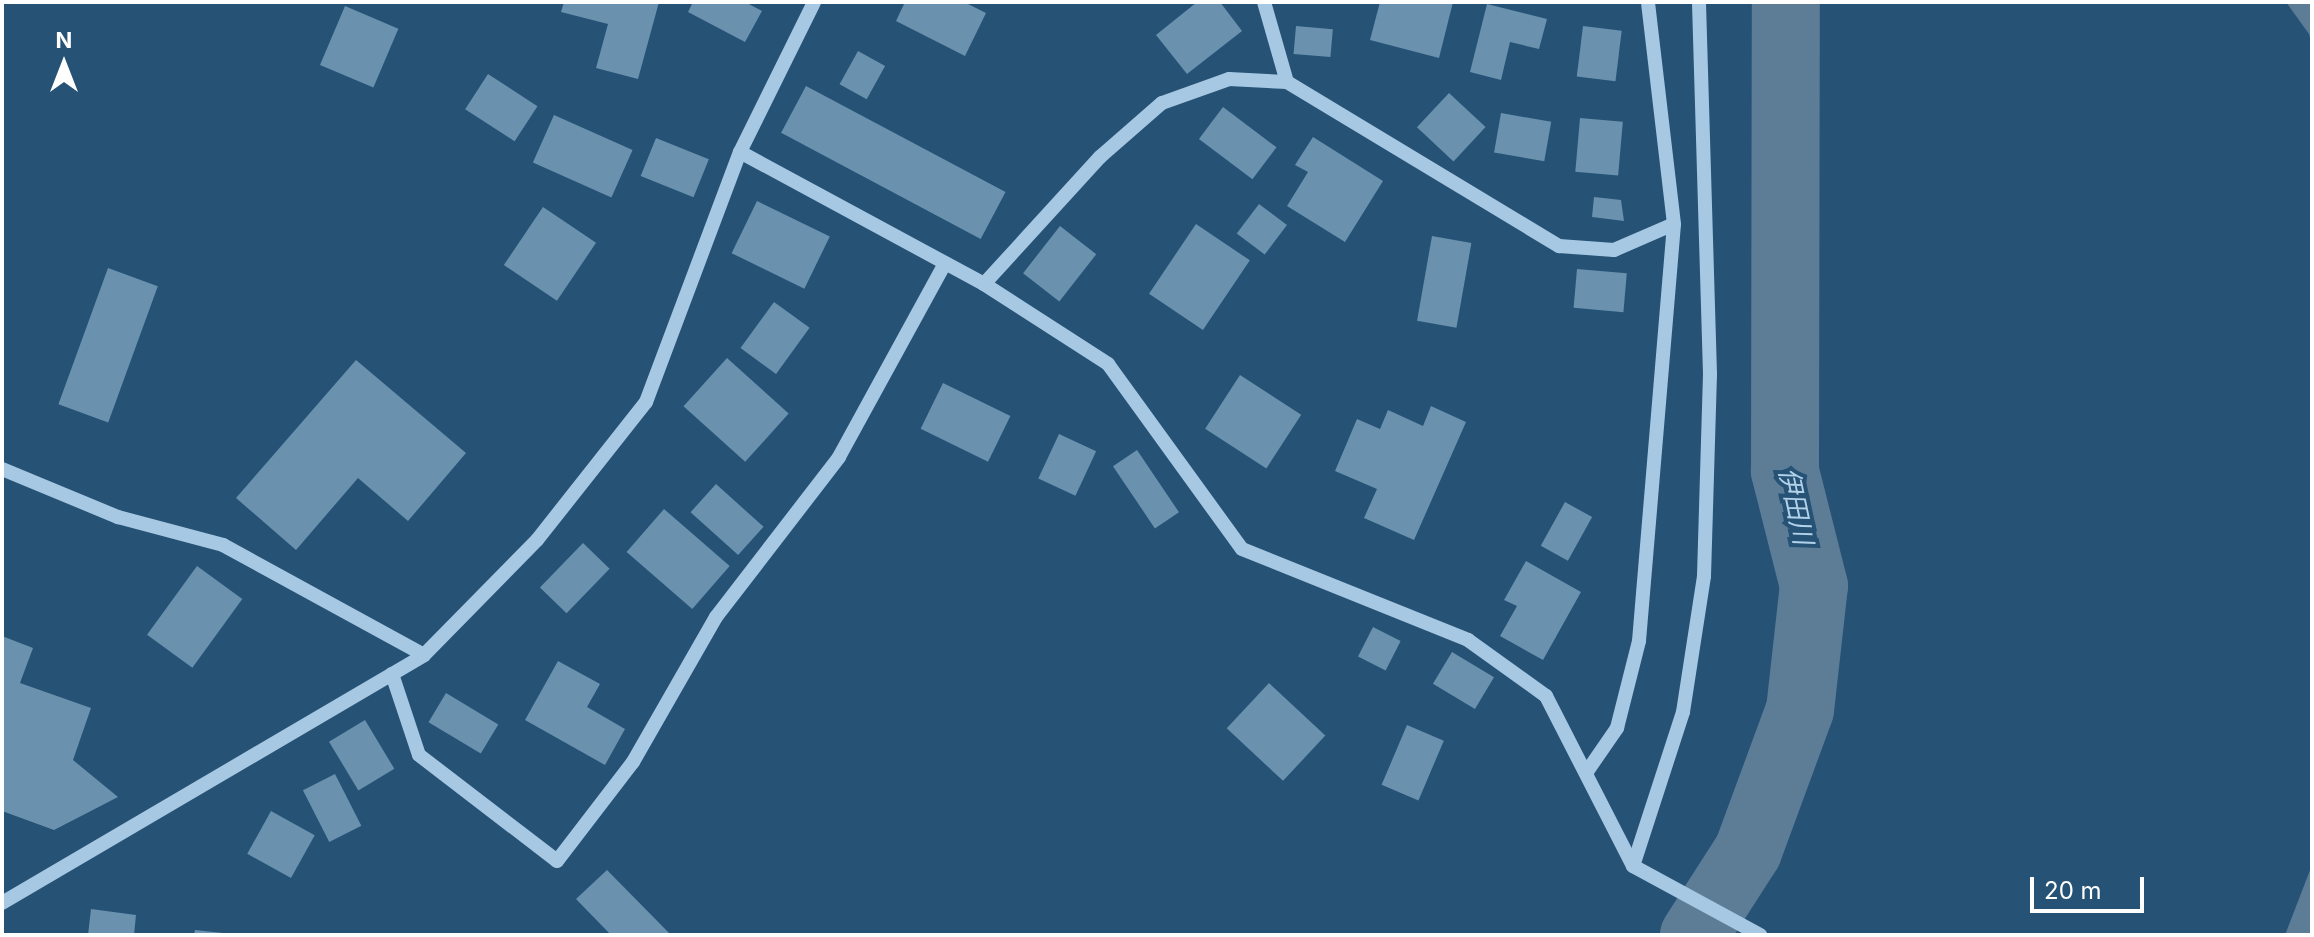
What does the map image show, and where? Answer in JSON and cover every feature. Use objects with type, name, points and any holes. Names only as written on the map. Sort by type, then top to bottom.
[{"type":"street","points":[[2,903],[424,655],[537,540],[646,402],[740,152],[813,2]]},
{"type":"street","points":[[1264,2],[1287,82]]},
{"type":"street","points":[[1586,773],[1617,728],[1639,641],[1674,224],[1648,2]]},
{"type":"street","points":[[1633,866],[1683,712],[1704,576],[1710,374],[1699,2]]},
{"type":"street","points":[[984,284],[1100,157],[1162,103],[1229,79],[1287,82],[1559,246],[1614,250],[1674,224]]},
{"type":"street","points":[[740,152],[984,284],[1108,364],[1242,549],[1468,640],[1546,696],[1633,866],[1760,935]]},
{"type":"street","points":[[392,674],[419,755],[557,861],[633,762],[716,617],[839,457],[945,263]]},
{"type":"street","points":[[2,469],[118,517],[223,545],[424,655]]},
{"type":"water","points":[[2286,2],[2312,2],[2312,46],[2309,34]]},
{"type":"water","points":[[2312,865],[2312,935],[2285,935]]},
{"type":"building","points":[[564,2],[659,2],[638,79],[596,68],[608,24],[561,12]]},
{"type":"building","points":[[693,2],[745,2],[762,11],[745,42],[688,12]]},
{"type":"building","points":[[905,2],[964,2],[986,13],[965,56],[896,21]]},
{"type":"building","points":[[1197,2],[1220,2],[1242,31],[1187,74],[1156,35]]},
{"type":"building","points":[[1380,2],[1453,2],[1439,58],[1370,40]]},
{"type":"building","points":[[1487,4],[1547,19],[1539,49],[1510,42],[1501,80],[1470,72]]},
{"type":"building","points":[[345,6],[398,29],[373,88],[320,65]]},
{"type":"building","points":[[1296,26],[1333,29],[1330,57],[1294,54]]},
{"type":"building","points":[[1583,26],[1622,31],[1615,81],[1577,77]]},
{"type":"building","points":[[858,51],[885,66],[867,99],[840,84]]},
{"type":"building","points":[[488,74],[537,106],[515,141],[465,109]]},
{"type":"building","points":[[806,86],[1006,192],[981,239],[781,133]]},
{"type":"building","points":[[1449,93],[1486,127],[1454,161],[1417,127]]},
{"type":"building","points":[[1223,107],[1277,147],[1252,179],[1199,139]]},
{"type":"building","points":[[1501,113],[1551,122],[1544,161],[1494,152]]},
{"type":"building","points":[[554,115],[633,150],[611,197],[533,163]]},
{"type":"building","points":[[1580,118],[1623,122],[1618,176],[1575,172]]},
{"type":"building","points":[[1313,137],[1383,181],[1345,242],[1287,206],[1308,172],[1295,165]]},
{"type":"building","points":[[656,138],[709,159],[693,197],[641,176]]},
{"type":"building","points":[[1594,197],[1621,200],[1624,221],[1592,217]]},
{"type":"building","points":[[757,201],[830,237],[804,289],[732,253]]},
{"type":"building","points":[[1259,204],[1287,225],[1265,255],[1237,234]]},
{"type":"building","points":[[543,207],[596,243],[557,301],[504,265]]},
{"type":"building","points":[[1196,224],[1250,260],[1203,330],[1149,294]]},
{"type":"building","points":[[1060,226],[1096,254],[1059,302],[1023,273]]},
{"type":"building","points":[[1432,236],[1471,243],[1456,328],[1417,321]]},
{"type":"building","points":[[108,268],[158,286],[108,422],[58,404]]},
{"type":"building","points":[[1577,269],[1627,273],[1623,312],[1574,308]]},
{"type":"building","points":[[774,302],[810,328],[776,374],[740,348]]},
{"type":"building","points":[[727,358],[789,414],[745,462],[684,406]]},
{"type":"building","points":[[356,360],[466,453],[408,521],[358,478],[296,550],[236,498]]},
{"type":"building","points":[[1240,375],[1301,415],[1266,468],[1205,429]]},
{"type":"building","points":[[943,383],[1010,416],[988,462],[921,429]]},
{"type":"building","points":[[1431,406],[1466,422],[1414,540],[1364,518],[1377,489],[1335,471],[1357,419],[1380,429],[1388,410],[1423,426]]},
{"type":"building","points":[[1059,434],[1096,451],[1075,496],[1038,478]]},
{"type":"building","points":[[1137,450],[1179,512],[1155,528],[1113,466]]},
{"type":"building","points":[[716,484],[764,527],[738,555],[691,512]]},
{"type":"building","points":[[1565,502],[1592,517],[1568,561],[1541,546]]},
{"type":"building","points":[[664,509],[730,566],[692,609],[627,552]]},
{"type":"building","points":[[583,543],[610,569],[567,613],[540,588]]},
{"type":"building","points":[[1526,561],[1581,592],[1543,660],[1500,636],[1517,606],[1504,600]]},
{"type":"building","points":[[197,566],[242,599],[192,668],[147,635]]},
{"type":"building","points":[[1373,627],[1401,641],[1386,670],[1358,656]]},
{"type":"building","points":[[2,636],[33,648],[20,683],[91,708],[73,760],[118,797],[54,830],[2,811]]},
{"type":"building","points":[[1452,652],[1494,677],[1475,709],[1433,684]]},
{"type":"building","points":[[558,661],[600,684],[587,707],[625,729],[605,765],[525,720]]},
{"type":"building","points":[[1269,683],[1325,736],[1283,781],[1227,728]]},
{"type":"building","points":[[446,693],[498,724],[481,754],[428,722]]},
{"type":"building","points":[[365,720],[394,769],[358,790],[329,742]]},
{"type":"building","points":[[1407,725],[1444,741],[1418,800],[1382,785]]},
{"type":"building","points":[[335,774],[361,826],[329,842],[303,790]]},
{"type":"building","points":[[271,811],[315,835],[291,878],[247,854]]},
{"type":"building","points":[[607,870],[671,935],[611,935],[576,899]]},
{"type":"building","points":[[91,909],[136,915],[134,935],[88,935]]},
{"type":"building","points":[[195,930],[223,933],[223,935],[194,935]]},
{"type":"waterway","name":"伊田川","points":[[1694,935],[1748,851],[1800,710],[1814,586],[1785,471],[1786,2]]}]
